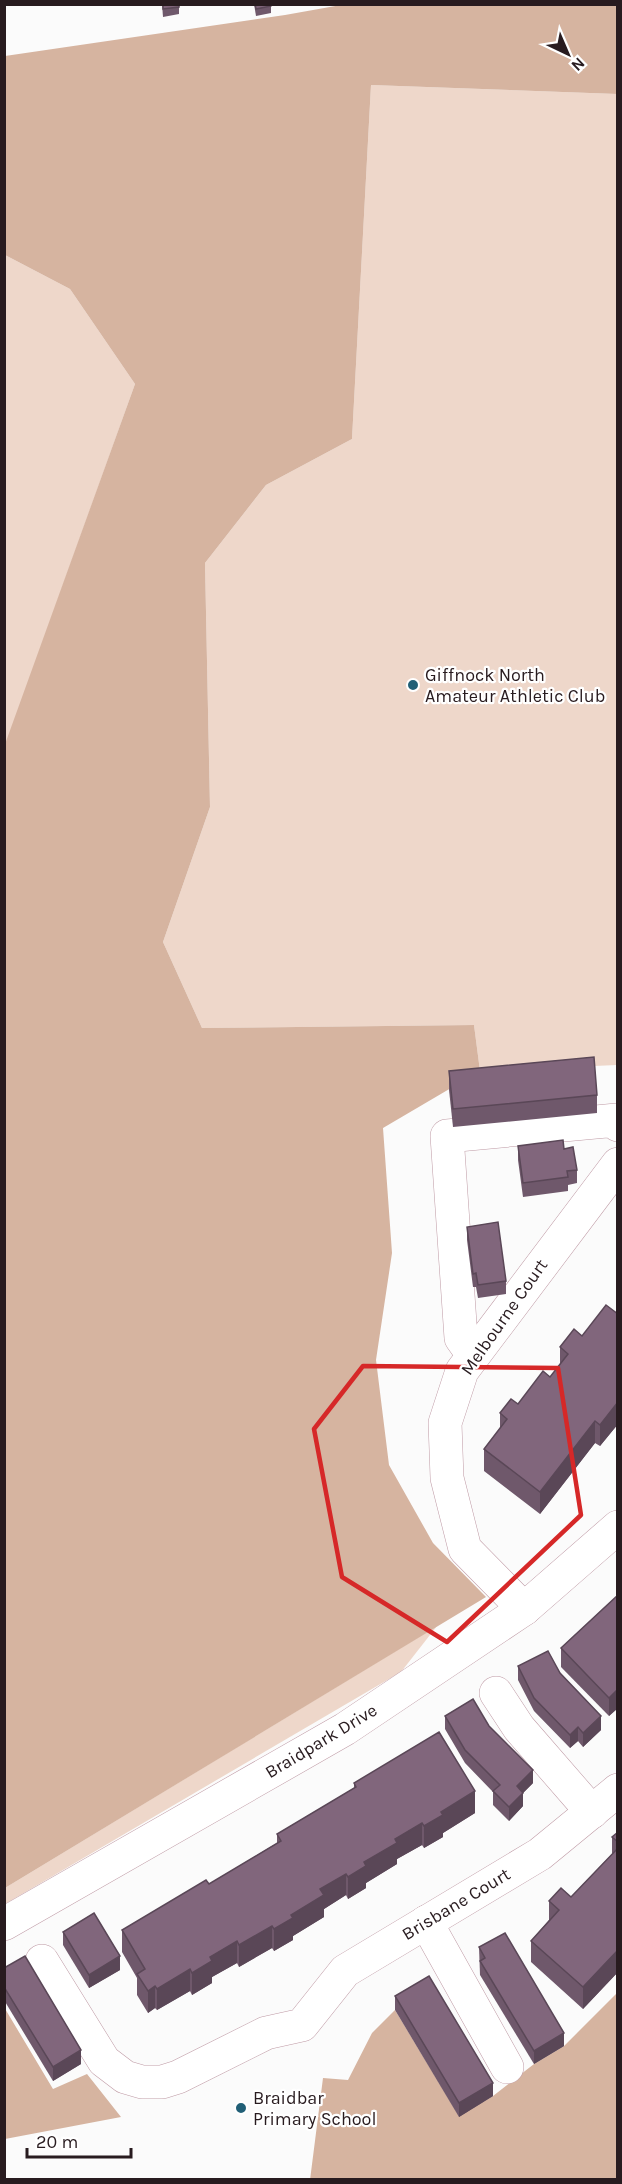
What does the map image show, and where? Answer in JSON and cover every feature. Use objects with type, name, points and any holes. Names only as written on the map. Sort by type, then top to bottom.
[{"type":"street","points":[[473,1355],[461,1338],[447,1136],[617,1123]]},
{"type":"street","name":"Melbourne Court","points":[[524,1609],[465,1549],[447,1478],[446,1423],[462,1371],[618,1164]]},
{"type":"street","name":"Braidpark Drive","points":[[4,1924],[345,1729],[524,1609],[618,1527]]},
{"type":"street","points":[[496,1693],[519,1728],[592,1812]]},
{"type":"street","name":"Brisbane Court","points":[[42,1961],[104,2061],[125,2078],[142,2082],[162,2082],[178,2077],[266,2033],[302,2025],[345,1971],[540,1854],[618,1790]]},
{"type":"street","points":[[426,1922],[507,2067]]},
{"type":"highlighted area","points":[[363,1366],[558,1368],[581,1515],[447,1642],[342,1577],[314,1429]]},
{"type":"shaded area","points":[[341,5],[617,5],[617,94],[371,85],[352,439],[266,485],[205,563],[210,807],[163,942],[202,1028],[474,1025],[480,1071],[383,1128],[392,1253],[376,1360],[389,1465],[433,1543],[486,1597],[5,1888],[4,747],[135,384],[70,289],[5,255],[5,56]]},
{"type":"shaded area","name":"Giffnock North Amateur Athletic Club","points":[[371,85],[617,94],[617,1065],[480,1071],[474,1025],[202,1028],[163,942],[210,807],[205,563],[266,485],[352,439]]},
{"type":"shaded area","points":[[5,255],[70,289],[135,384],[5,747]]},
{"type":"shaded area","points":[[437,1626],[401,1672],[5,1904],[5,1888]]},
{"type":"shaded area","points":[[617,1993],[617,2179],[310,2180],[323,2078],[348,2080],[372,2033],[395,2010],[459,2116],[493,2096],[534,2064],[564,2046]]},
{"type":"shaded area","points":[[4,2007],[53,2089],[87,2074],[121,2117],[5,2139]]},
{"type":"building","points":[[163,4],[179,4],[179,7],[163,9]]},
{"type":"building","points":[[255,4],[271,4],[271,6],[256,9]]},
{"type":"building","points":[[594,1057],[597,1095],[453,1109],[449,1071]]},
{"type":"building","points":[[563,1140],[564,1149],[573,1147],[577,1170],[567,1171],[568,1177],[523,1183],[518,1146]]},
{"type":"building","points":[[498,1222],[506,1281],[478,1285],[476,1273],[473,1274],[467,1227]]},
{"type":"building","points":[[606,1305],[618,1314],[618,1402],[600,1425],[595,1421],[540,1492],[484,1449],[507,1419],[500,1413],[511,1399],[518,1404],[543,1371],[550,1377],[568,1354],[560,1347],[574,1329],[582,1336]]},
{"type":"building","points":[[618,1595],[618,1689],[609,1698],[561,1648]]},
{"type":"building","points":[[548,1651],[560,1673],[601,1716],[583,1733],[578,1727],[570,1735],[534,1698],[518,1666]]},
{"type":"building","points":[[473,1699],[489,1726],[533,1770],[517,1786],[523,1793],[509,1807],[493,1791],[500,1785],[465,1750],[445,1716]]},
{"type":"building","points":[[439,1732],[475,1791],[441,1812],[443,1815],[424,1826],[422,1823],[395,1839],[397,1843],[364,1862],[366,1866],[320,1889],[324,1895],[291,1915],[293,1918],[274,1929],[272,1926],[239,1945],[237,1941],[210,1957],[212,1961],[192,1973],[190,1969],[157,1989],[155,1986],[148,1991],[137,1974],[145,1969],[122,1930],[206,1880],[209,1884],[281,1841],[277,1834],[356,1787],[354,1783]]},
{"type":"building","points":[[618,1832],[618,1842],[612,1837]]},
{"type":"building","points":[[618,1848],[618,1950],[583,1987],[531,1941],[559,1910],[549,1901],[561,1888],[571,1897]]},
{"type":"building","points":[[94,1913],[120,1956],[89,1975],[63,1932]]},
{"type":"building","points":[[505,1933],[564,2033],[534,2051],[480,1961],[485,1958],[479,1947]]},
{"type":"building","points":[[25,1956],[81,2050],[53,2067],[4,1987],[4,1968]]},
{"type":"building","points":[[429,1976],[493,2083],[459,2103],[395,1996]]},
{"type":"place","name":"Giffnock North Amateur Athletic Club","points":[[413,685]]},
{"type":"place","name":"Braidbar Primary School","points":[[241,2108]]}]
